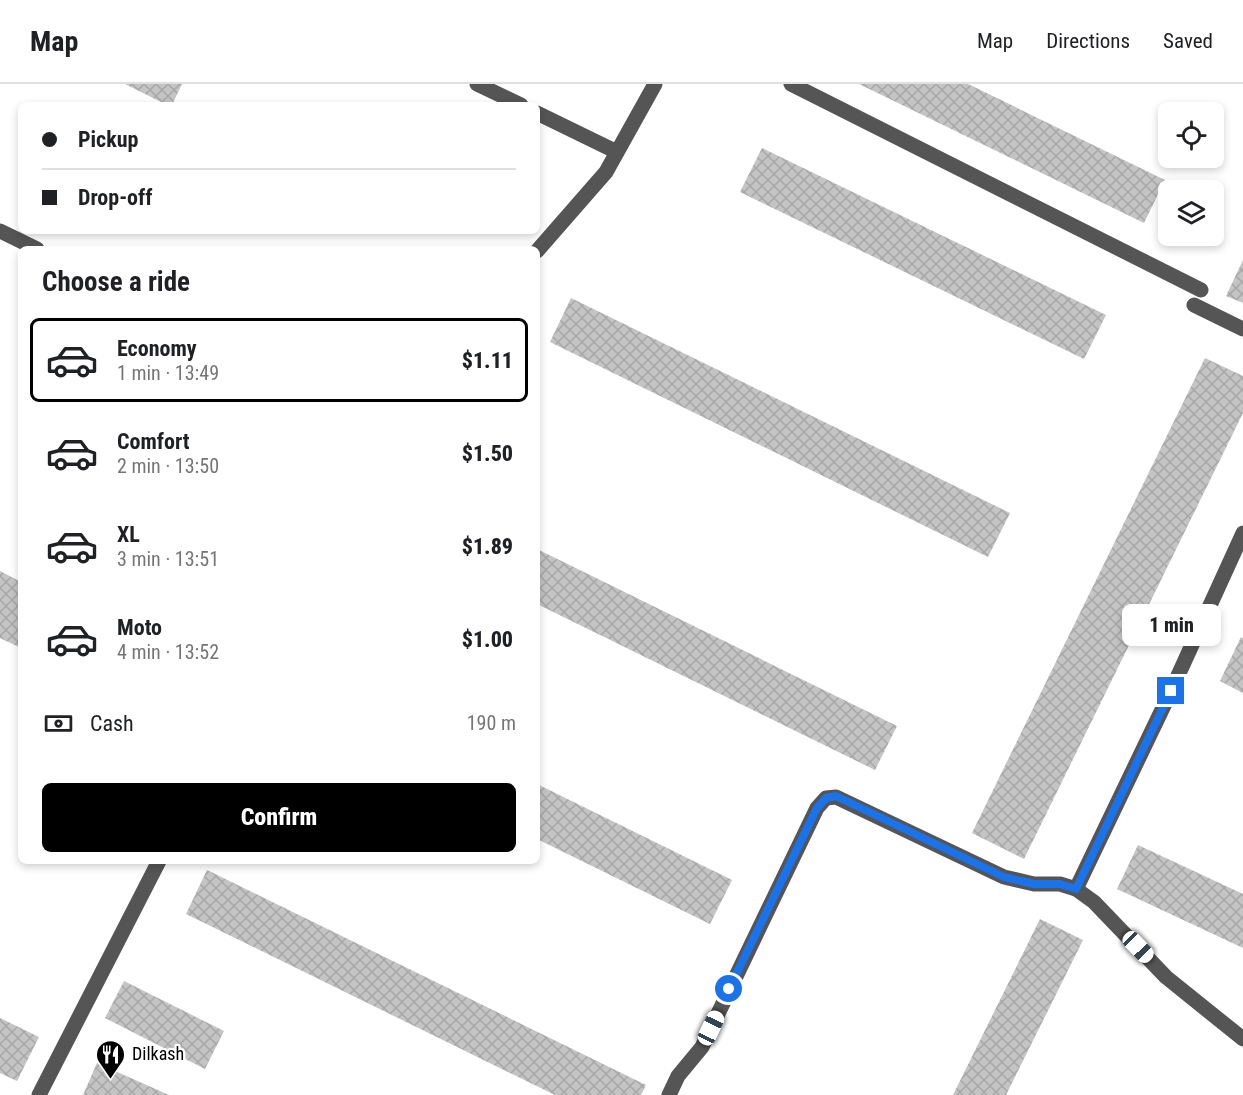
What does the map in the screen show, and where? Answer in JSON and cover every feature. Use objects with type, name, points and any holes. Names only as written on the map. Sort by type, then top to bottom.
[{"type":"street","points":[[477,84],[515,102]]},
{"type":"street","points":[[540,247],[606,172],[655,84]]},
{"type":"street","points":[[791,84],[1202,290]]},
{"type":"street","points":[[540,114],[617,152]]},
{"type":"street","points":[[0,231],[31,246]]},
{"type":"street","points":[[1194,305],[1243,329]]},
{"type":"street","points":[[1076,889],[1243,533]]},
{"type":"street","points":[[669,1095],[678,1076],[702,1047],[817,808],[826,798],[836,796],[1004,877],[1034,884],[1060,884],[1076,889],[1094,902],[1166,977],[1243,1039]]},
{"type":"street","points":[[39,1095],[157,864]]},
{"type":"building","points":[[125,84],[182,84],[173,102],[161,102]]},
{"type":"building","points":[[859,84],[968,84],[1165,180],[1158,180],[1158,194],[1144,223]]},
{"type":"building","points":[[762,148],[1106,315],[1084,359],[740,192]]},
{"type":"building","points":[[1243,260],[1243,303],[1226,296]]},
{"type":"building","points":[[571,298],[1010,513],[988,557],[550,342]]},
{"type":"building","points":[[1205,358],[1243,376],[1243,413],[1024,859],[972,833]]},
{"type":"building","points":[[540,550],[897,726],[875,770],[540,605]]},
{"type":"building","points":[[0,571],[18,580],[18,647],[0,638]]},
{"type":"building","points":[[1241,637],[1243,638],[1243,693],[1220,681]]},
{"type":"building","points":[[540,785],[732,880],[710,924],[540,840]]},
{"type":"building","points":[[1138,845],[1243,894],[1243,948],[1117,889]]},
{"type":"building","points":[[207,870],[646,1085],[641,1095],[555,1095],[186,914]]},
{"type":"building","points":[[1040,919],[1083,940],[1006,1095],[953,1095]]},
{"type":"building","points":[[124,981],[224,1031],[205,1069],[105,1018]]},
{"type":"building","points":[[0,1018],[39,1037],[17,1081],[0,1073]]},
{"type":"building","name":"Dilkash","points":[[97,1063],[169,1095],[83,1095]]},
{"type":"place","name":"Dilkash","points":[[111,1080]]},
{"type":"route","points":[[729,989],[817,808],[826,798],[836,796],[1004,877],[1034,884],[1060,884],[1076,889],[1171,691]]}]
